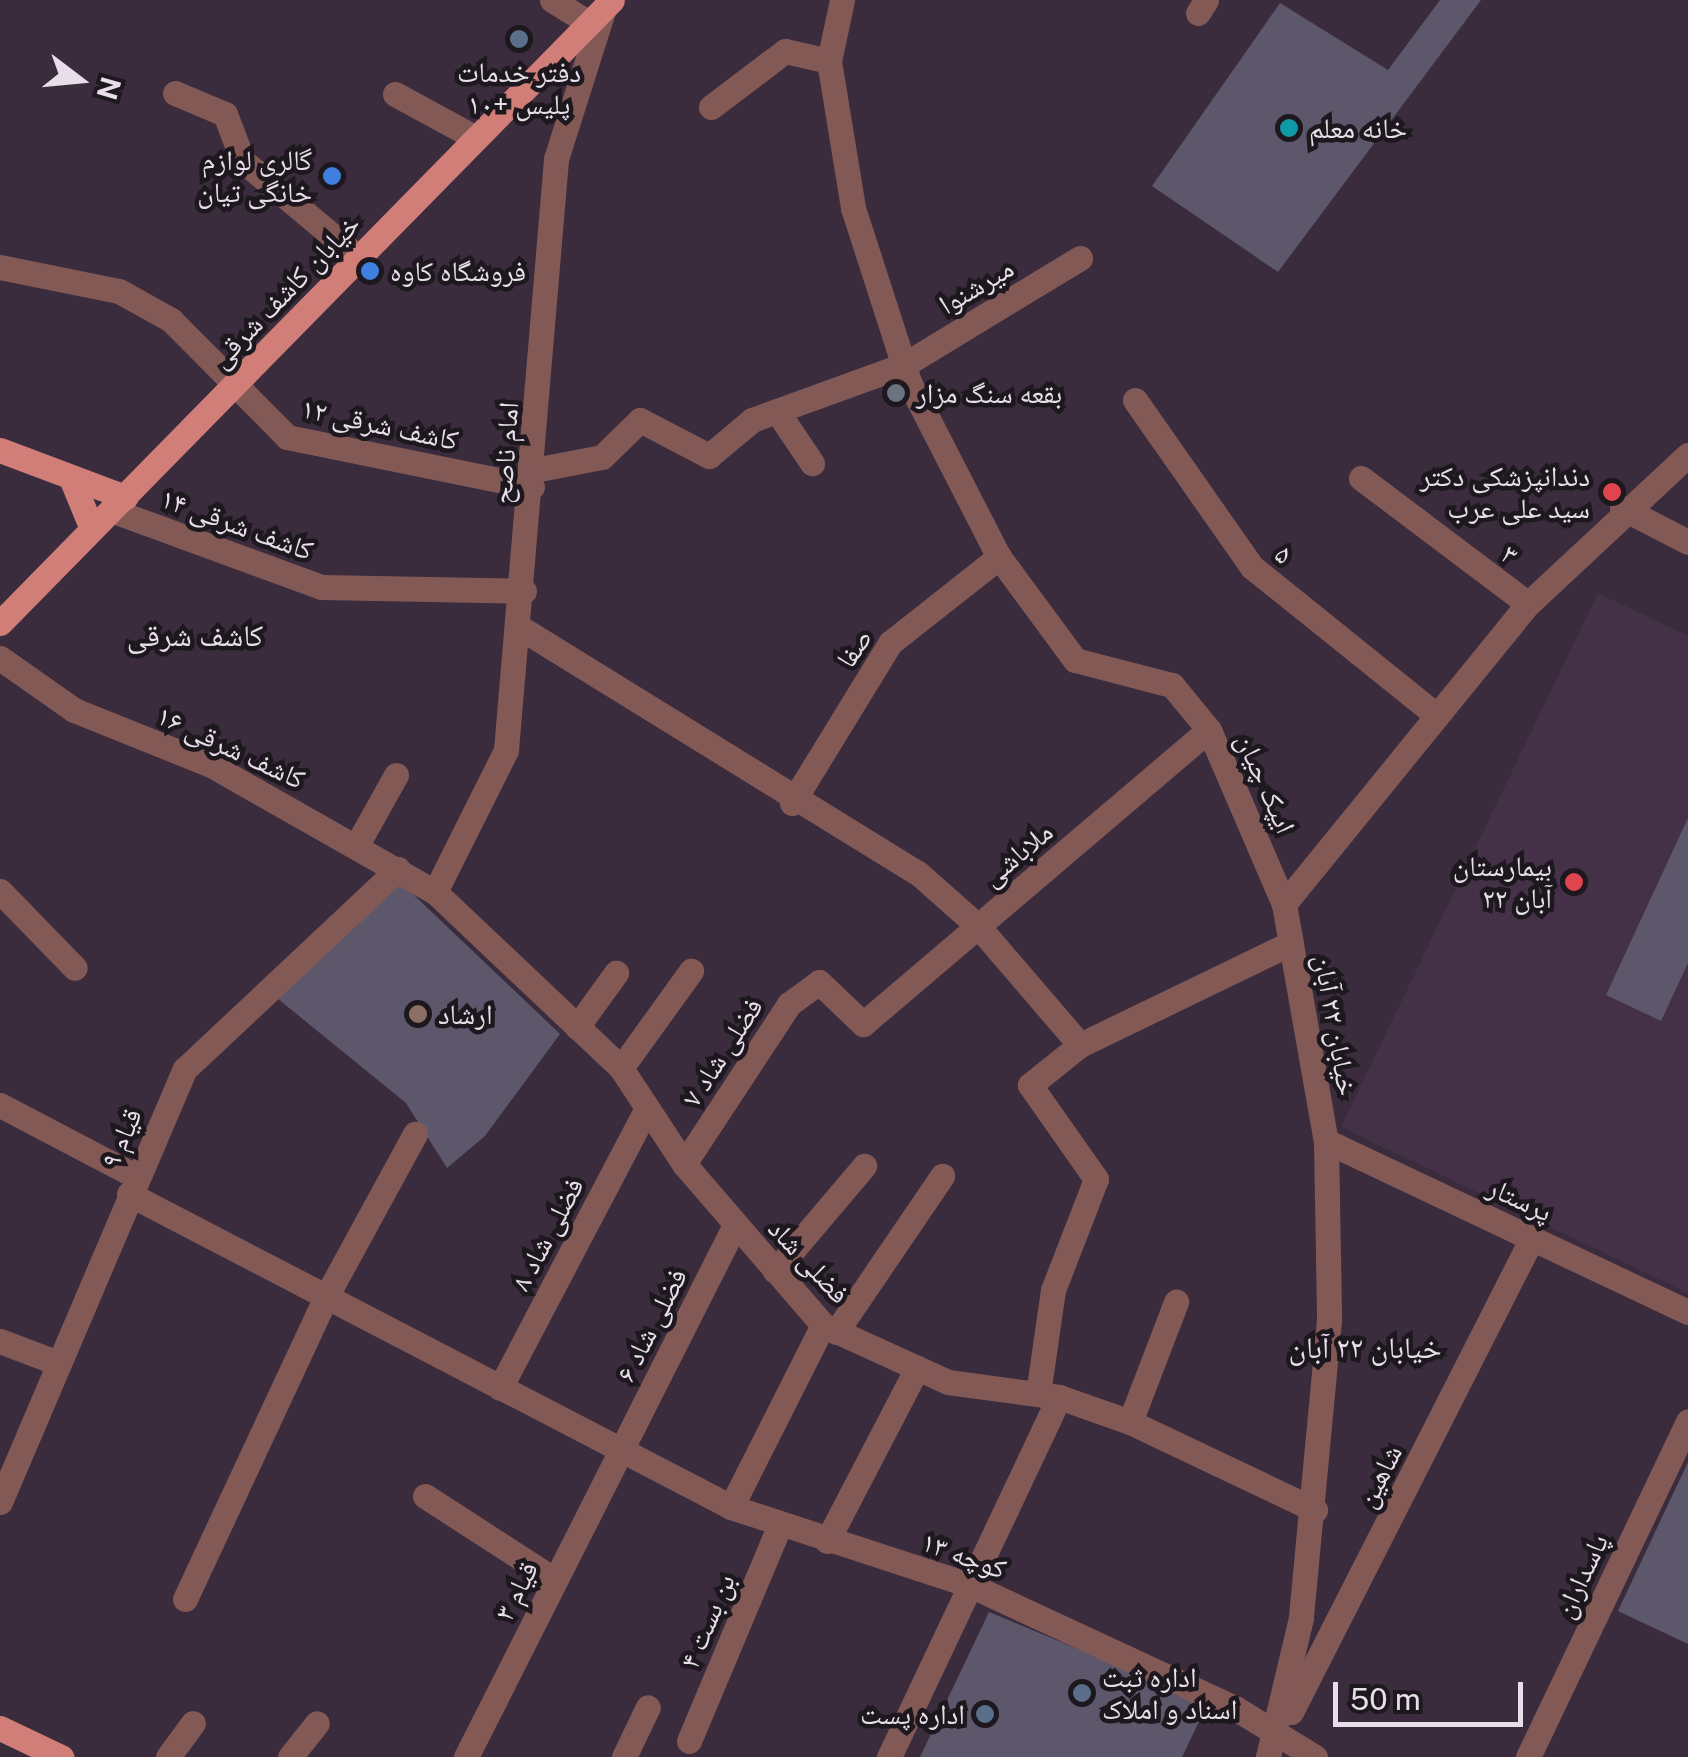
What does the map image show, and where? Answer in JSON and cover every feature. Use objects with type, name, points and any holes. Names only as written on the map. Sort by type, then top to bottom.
[{"type":"main road","name":"خیابان کاشف شرقی","points":[[0,623],[602,10]]},
{"type":"main road","points":[[0,450],[71,478],[118,503]]},
{"type":"main road","points":[[71,478],[92,530]]},
{"type":"main road","points":[[0,1728],[60,1757]]},
{"type":"street","points":[[552,0],[602,10]]},
{"type":"street","points":[[712,107],[785,51],[828,61],[842,0]]},
{"type":"street","name":"امام ناصح","points":[[435,892],[506,750],[524,591],[556,159],[602,10]]},
{"type":"street","name":"ایپک چیان","points":[[828,61],[853,208],[904,365],[999,557],[1075,660],[1172,685],[1210,730],[1284,904]]},
{"type":"street","points":[[175,93],[225,114],[243,162],[359,258]]},
{"type":"street","points":[[395,94],[476,138]]},
{"type":"street","name":"میرشنوا","points":[[533,478],[602,458],[640,420],[709,456],[777,411],[904,365],[1080,258]]},
{"type":"street","name":"کاشف شرقی ۱۲","points":[[0,268],[118,292],[171,320],[231,388],[287,437],[533,478]]},
{"type":"street","name":"۵","points":[[1136,400],[1252,567],[1436,715]]},
{"type":"street","points":[[777,411],[812,463]]},
{"type":"street","points":[[1284,904],[1528,604],[1622,508],[1688,455]]},
{"type":"street","name":"۳","points":[[1361,478],[1528,604]]},
{"type":"street","name":"کاشف شرقی ۱۴","points":[[118,503],[321,587],[524,591]]},
{"type":"street","points":[[1622,508],[1688,542]]},
{"type":"street","name":"صفا","points":[[792,802],[890,642],[999,557]]},
{"type":"street","points":[[519,627],[792,802],[918,873],[978,926],[1080,1045]]},
{"type":"street","name":"کاشف شرقی ۱۶","points":[[0,658],[74,710],[211,765],[358,844],[435,892]]},
{"type":"street","name":"ملاباشی","points":[[863,1024],[1210,730]]},
{"type":"street","points":[[358,844],[396,775]]},
{"type":"street","name":"قیام ۹","points":[[0,1502],[185,1069],[398,868]]},
{"type":"street","points":[[0,891],[75,968]]},
{"type":"street","name":"فضلی شاد","points":[[435,892],[621,1068],[684,1164],[830,1329],[948,1382],[1048,1395],[1130,1422],[1315,1510]]},
{"type":"street","name":"خیابان ۲۲ آبان","points":[[1272,1748],[1315,1510],[1329,1320],[1326,1141],[1284,904]]},
{"type":"street","points":[[888,1757],[972,1586],[1048,1395],[1053,1290],[1096,1179],[1030,1085],[1080,1045],[1291,943]]},
{"type":"street","points":[[621,1068],[691,970]]},
{"type":"street","points":[[577,1026],[616,974]]},
{"type":"street","name":"فضلی شاد ۷","points":[[684,1164],[789,1004],[819,982],[863,1024]]},
{"type":"street","name":"کوچه ۱۳","points":[[0,1104],[326,1297],[620,1452],[731,1507],[972,1586],[1203,1692],[1272,1748],[1315,1757]]},
{"type":"street","name":"فضلی شاد ۸","points":[[500,1388],[646,1108]]},
{"type":"street","points":[[185,1599],[326,1297],[415,1134]]},
{"type":"street","name":"پرستار","points":[[1326,1141],[1688,1312]]},
{"type":"street","points":[[775,1270],[864,1166]]},
{"type":"street","points":[[731,1507],[830,1329],[942,1176]]},
{"type":"street","name":"فضلی شاد ۶","points":[[620,1452],[735,1225]]},
{"type":"street","name":"شاهین","points":[[1272,1748],[1532,1238]]},
{"type":"street","points":[[1130,1422],[1176,1302]]},
{"type":"street","points":[[0,1342],[58,1363]]},
{"type":"street","points":[[827,1541],[917,1368]]},
{"type":"street","name":"پاسداران","points":[[1528,1757],[1688,1421]]},
{"type":"street","name":"قیام ۳","points":[[466,1757],[620,1452]]},
{"type":"street","points":[[425,1496],[555,1580]]},
{"type":"street","name":"بن بست ۴","points":[[690,1742],[780,1524]]},
{"type":"street","points":[[624,1757],[648,1707]]},
{"type":"street","points":[[290,1757],[316,1722]]},
{"type":"street","points":[[168,1757],[193,1723]]},
{"type":"shaded area","name":"بیمارستان ۲۲ آبان","points":[[1598,593],[1688,636],[1688,1293],[1341,1127]]},
{"type":"building","name":"خانه معلم","points":[[1440,0],[1481,0],[1278,272],[1152,186],[1280,3],[1388,70]]},
{"type":"building","points":[[1688,818],[1688,963],[1661,1021],[1606,995]]},
{"type":"building","name":"ارشاد","points":[[397,879],[560,1034],[485,1136],[447,1168],[406,1103],[272,994]]},
{"type":"building","points":[[1688,1462],[1688,1644],[1618,1611]]},
{"type":"building","name":"اداره ثبت اسناد و املاک","points":[[989,1612],[1208,1703],[1182,1757],[920,1757]]},
{"type":"place","name":"دفتر خدمات پلیس +۱۰","points":[[519,39]]},
{"type":"place","name":"خانه معلم","points":[[1289,128]]},
{"type":"place","name":"گالری لوازم خانگی تیان","points":[[332,176]]},
{"type":"place","name":"فروشگاه کاوه","points":[[370,271]]},
{"type":"place","name":"بقعه سنگ مزار","points":[[896,393]]},
{"type":"place","name":"دندانپزشکی دکتر سید علی عرب","points":[[1612,492]]},
{"type":"place","name":"بیمارستان ۲۲ آبان","points":[[1574,882]]},
{"type":"place","name":"ارشاد","points":[[418,1014]]},
{"type":"place","name":"اداره ثبت اسناد و املاک","points":[[1082,1693]]},
{"type":"place","name":"اداره پست","points":[[985,1714]]},
{"type":"district","name":"کاشف شرقی","points":[[195,635]]},
{"type":"district","name":"خیابان ۲۲ آبان","points":[[1365,1347]]}]
